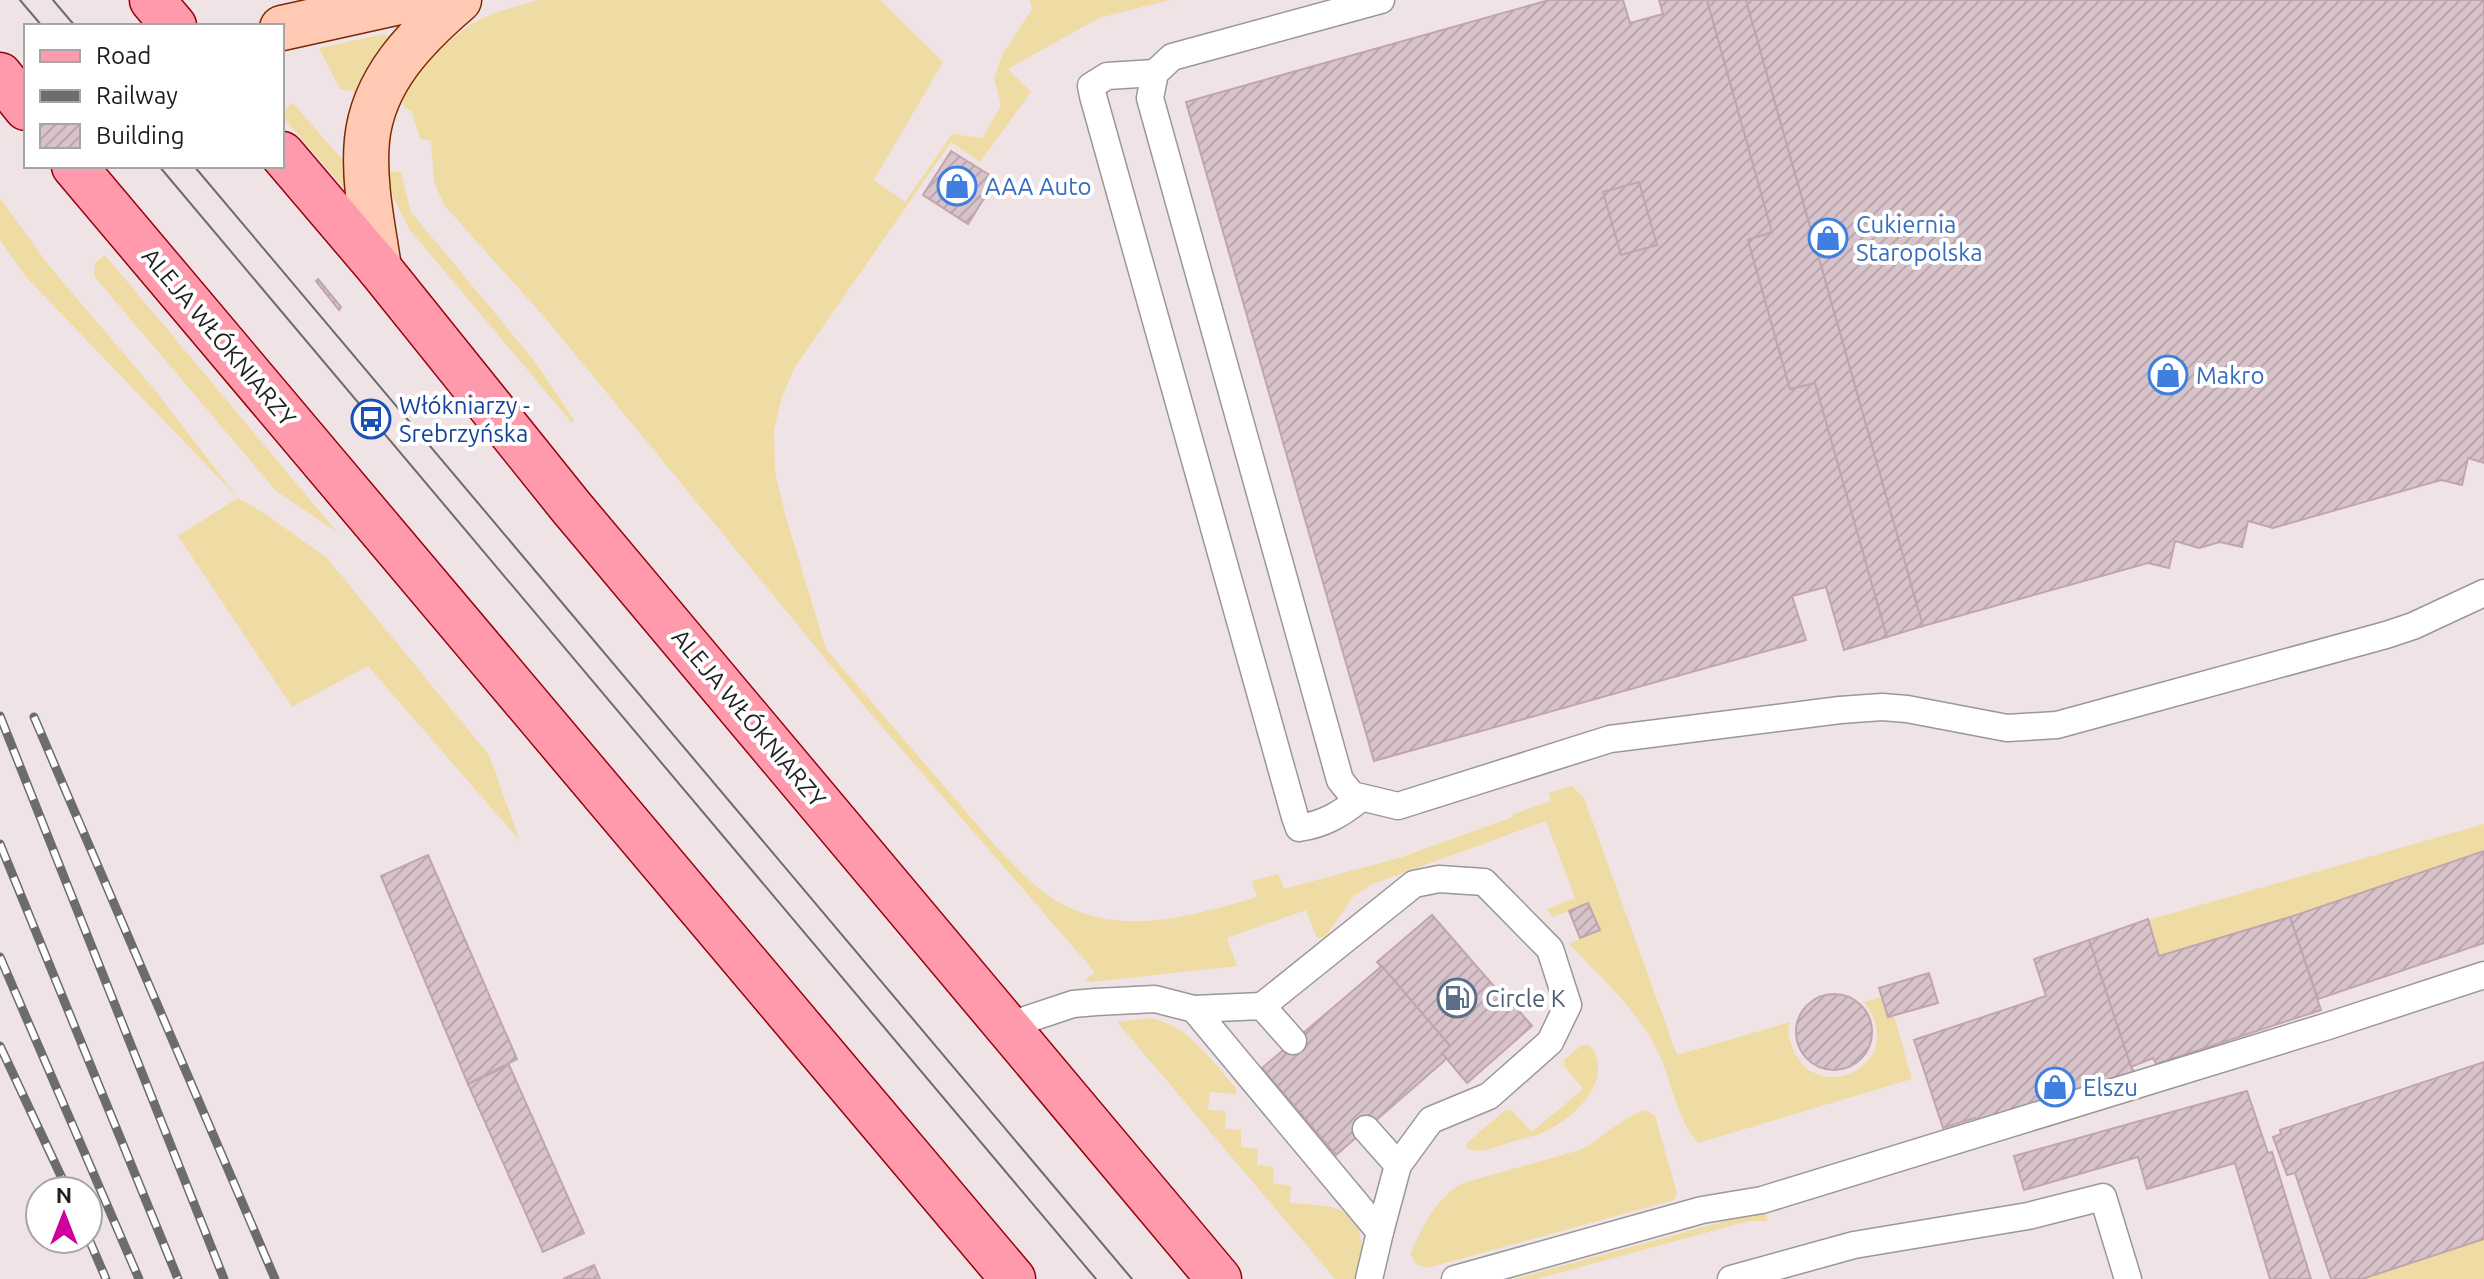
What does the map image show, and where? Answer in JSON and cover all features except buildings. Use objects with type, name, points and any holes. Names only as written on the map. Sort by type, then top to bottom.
[{"type":"main road","points":[[152,0],[172,24]]},
{"type":"main road","points":[[284,28],[408,0]]},
{"type":"main road","points":[[379,268],[367,141],[375,106],[390,73],[404,54],[459,0]]},
{"type":"main road","points":[[0,75],[24,105]]},
{"type":"main road","name":"ALEJA WŁÓKNIARZY","points":[[284,156],[379,268],[571,507],[1219,1279]]},
{"type":"main road","name":"ALEJA WŁÓKNIARZY","points":[[76,168],[1013,1279]]},
{"type":"lane","points":[[1381,0],[1335,6],[1172,57],[1155,73],[1150,98],[1340,780],[1352,795],[1398,806],[1610,739],[1840,710],[1907,709],[2007,728],[2057,725],[2386,635],[2473,598]]},
{"type":"lane","points":[[1155,73],[1107,76],[1091,86],[1299,828],[1319,825],[1335,818],[1361,798]]},
{"type":"lane","points":[[1007,1026],[1073,1004],[1096,1002],[1155,999],[1194,1009],[1262,1006],[1414,884],[1439,879],[1484,882],[1550,949],[1568,1005],[1550,1042],[1489,1096],[1431,1120],[1398,1165],[1369,1279]]},
{"type":"lane","points":[[1455,1279],[1702,1210],[1776,1196],[2484,975]]},
{"type":"lane","points":[[1262,1006],[1293,1041]]},
{"type":"lane","points":[[1194,1009],[1380,1232]]},
{"type":"lane","points":[[1366,1129],[1398,1165]]},
{"type":"lane","points":[[1731,1279],[1854,1245],[2028,1216],[2103,1197],[2128,1279]]},
{"type":"shaded area","points":[[539,0],[880,0],[943,62],[874,180],[905,202],[952,134],[982,138],[1001,106],[994,78],[1002,55],[1032,9],[1030,0],[1170,0],[1099,18],[1008,69],[1031,92],[980,162],[951,142],[795,367],[782,397],[774,430],[775,472],[826,649],[1000,851],[1040,889],[1080,912],[1105,919],[1130,921],[1181,917],[1207,911],[1257,897],[1252,881],[1278,874],[1284,889],[1402,857],[1513,817],[1513,814],[1551,801],[1548,793],[1572,786],[1584,798],[1677,1055],[1790,1022],[1791,1044],[1806,1068],[1823,1076],[1840,1076],[1856,1070],[1869,1059],[1877,1043],[1876,1024],[1864,1002],[1881,997],[1888,1017],[1894,1015],[1912,1079],[1698,1143],[1684,1121],[1648,1033],[1616,993],[1569,944],[1599,930],[1588,904],[1552,917],[1547,909],[1575,898],[1546,821],[1370,885],[1353,897],[1325,937],[1317,938],[1306,910],[1227,938],[1237,966],[1091,982],[1085,980],[1095,972],[870,713],[546,319],[444,205],[434,182],[431,141],[420,139],[412,112],[404,107],[404,89],[436,54],[473,23],[497,12]]},
{"type":"shaded area","points":[[384,34],[389,36],[389,40],[367,71],[358,92],[340,89],[319,48]]},
{"type":"shaded area","points":[[293,103],[347,165],[348,193],[284,118],[284,110]]},
{"type":"shaded area","points":[[388,171],[401,172],[411,212],[533,359],[574,420],[572,423],[409,229],[393,197]]},
{"type":"shaded area","points":[[0,198],[50,267],[154,389],[238,498],[26,277],[0,240]]},
{"type":"shaded area","points":[[105,255],[337,532],[276,491],[94,276],[95,263]]},
{"type":"shaded area","points":[[238,498],[327,558],[489,755],[520,841],[368,666],[292,707],[178,536]]},
{"type":"shaded area","points":[[2484,824],[2484,851],[2290,917],[2159,956],[2148,920]]},
{"type":"shaded area","points":[[1151,1018],[1165,1022],[1188,1037],[1236,1088],[1236,1094],[1210,1092],[1208,1110],[1226,1111],[1225,1129],[1241,1130],[1241,1147],[1258,1149],[1257,1165],[1274,1167],[1273,1183],[1291,1186],[1290,1203],[1336,1208],[1353,1219],[1362,1246],[1354,1279],[1335,1279],[1117,1022]]},
{"type":"shaded area","points":[[1582,1045],[1590,1045],[1597,1058],[1598,1071],[1595,1084],[1579,1108],[1540,1134],[1482,1151],[1466,1147],[1504,1111],[1511,1110],[1532,1132],[1583,1089],[1564,1066],[1564,1060]]},
{"type":"shaded area","points":[[1646,1110],[1655,1116],[1677,1193],[1674,1200],[1427,1268],[1416,1264],[1410,1254],[1425,1223],[1444,1197],[1463,1183],[1580,1150],[1629,1117]]},
{"type":"shaded area","points":[[1765,1210],[1768,1221],[1749,1221],[1537,1279],[1514,1279]]},
{"type":"shaded area","points":[[2484,1239],[2484,1279],[2362,1279]]},
{"type":"tram line","points":[[20,0],[40,24]]},
{"type":"tram line","points":[[53,0],[73,24]]},
{"type":"tram line","points":[[161,168],[1096,1279]]},
{"type":"tram line","points":[[196,168],[1132,1279]]},
{"type":"railway","points":[[0,716],[224,1279]]},
{"type":"railway","points":[[34,717],[275,1279]]},
{"type":"railway","points":[[0,844],[178,1279]]},
{"type":"railway","points":[[0,957],[139,1279]]},
{"type":"railway","points":[[0,1046],[60,1175]]},
{"type":"railway","points":[[96,1255],[106,1279]]},
{"type":"place","name":"AAA Auto","points":[[957,186]]},
{"type":"place","name":"Cukiernia Staropolska","points":[[1828,238]]},
{"type":"place","name":"Makro","points":[[2168,375]]},
{"type":"place","name":"Włókniarzy - Srebrzyńska","points":[[371,419]]},
{"type":"place","name":"Circle K","points":[[1457,998]]},
{"type":"place","name":"Elszu","points":[[2055,1087]]}]
